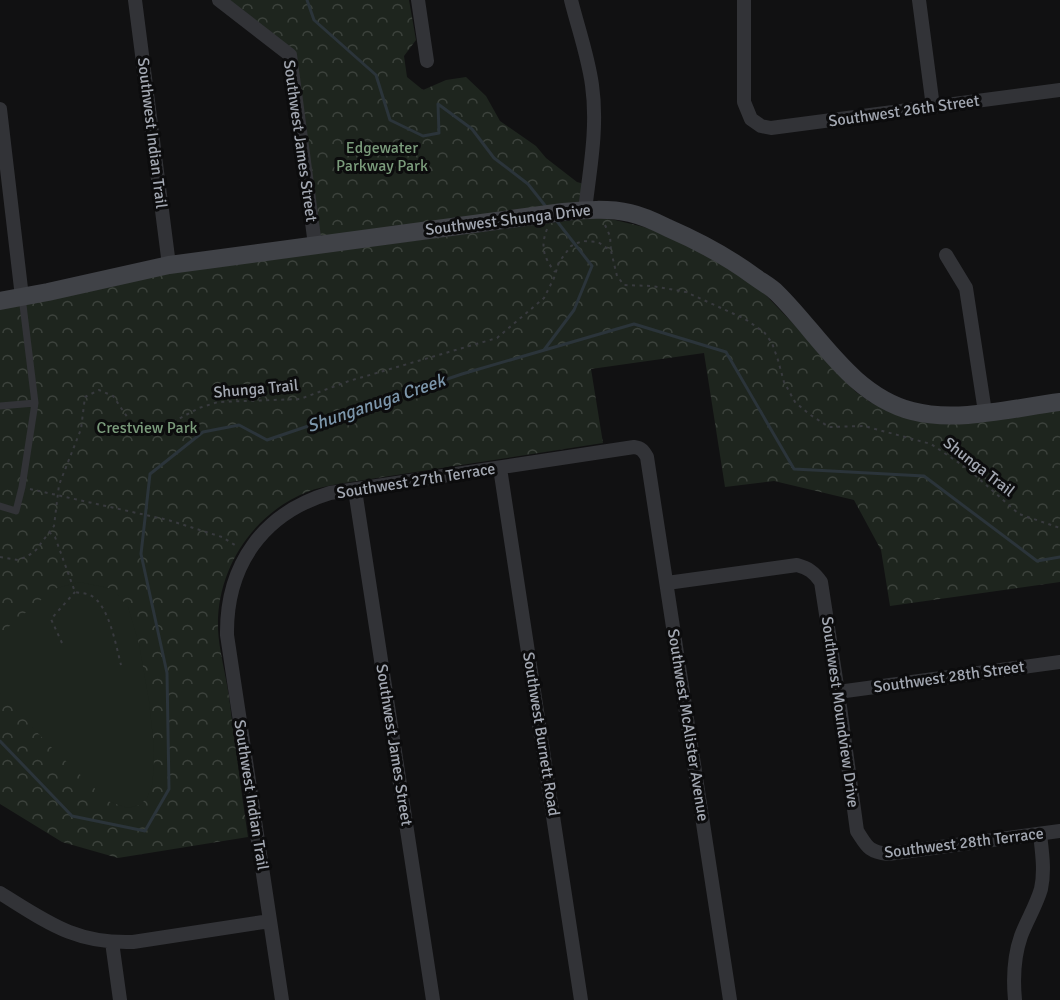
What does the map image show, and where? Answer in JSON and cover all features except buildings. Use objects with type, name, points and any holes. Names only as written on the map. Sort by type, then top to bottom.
[{"type":"street","name":"Southwest Indian Trail","points":[[135,0],[170,265]]},
{"type":"street","name":"Southwest James Street","points":[[219,0],[290,55],[315,244]]},
{"type":"street","points":[[418,0],[427,61]]},
{"type":"street","points":[[571,0],[587,59],[594,105],[594,143],[585,210]]},
{"type":"street","name":"Southwest 26th Street","points":[[744,0],[744,102],[751,118],[761,126],[771,128],[1060,90]]},
{"type":"street","points":[[919,0],[933,107]]},
{"type":"street","points":[[0,109],[22,297]]},
{"type":"street","name":"Southwest Shunga Drive","points":[[0,301],[170,265],[315,244],[585,210],[606,210],[638,215],[689,237],[748,272],[776,292],[855,380],[872,393],[891,403],[910,410],[949,416],[1060,402]]},
{"type":"street","points":[[946,255],[966,288],[985,412]]},
{"type":"street","name":"Southwest 27th Terrace","points":[[232,589],[248,553],[268,528],[297,506],[330,493],[634,447],[644,451]]},
{"type":"street","name":"Southwest McAlister Avenue","points":[[644,451],[647,457],[667,583],[730,1000]]},
{"type":"street","name":"Southwest Burnett Road","points":[[501,468],[581,1000]]},
{"type":"street","name":"Southwest James Street","points":[[355,490],[433,1000]]},
{"type":"street","name":"Southwest Moundview Drive","points":[[667,583],[797,565],[815,573],[821,582],[857,831],[869,849]]},
{"type":"street","name":"Southwest Indian Trail","points":[[232,589],[227,635],[282,1000]]},
{"type":"street","name":"Southwest 28th Street","points":[[838,692],[1060,662]]},
{"type":"street","name":"Southwest 28th Terrace","points":[[869,849],[888,854],[1060,831]]},
{"type":"street","points":[[1015,1000],[1013,976],[1016,954],[1035,905],[1042,879],[1040,834]]},
{"type":"street","points":[[0,893],[58,928],[79,936],[112,942],[133,942],[270,921]]},
{"type":"street","points":[[112,942],[120,1000]]},
{"type":"lane","points":[[0,506],[16,511],[35,403],[22,297]]},
{"type":"lane","points":[[0,408],[35,403]]},
{"type":"path","name":"Shunga Trail","points":[[604,222],[610,236],[617,276],[624,285],[651,286],[686,292],[745,319],[764,332],[772,343],[784,382],[795,402],[809,414],[829,427],[864,426],[931,444],[968,469],[1019,514],[1060,528]]},
{"type":"path","points":[[547,228],[542,242],[547,262],[555,272]]},
{"type":"path","name":"Shunga Trail","points":[[0,557],[18,560],[28,556],[36,550],[54,526],[59,485],[81,429],[85,397],[99,390],[113,396],[140,433],[158,430],[199,408],[218,402],[300,399],[349,381],[497,338],[544,298],[559,262],[571,246],[582,241],[598,242],[611,251]]},
{"type":"path","points":[[22,487],[168,520],[222,537],[248,553]]},
{"type":"path","points":[[50,532],[55,537],[75,592]]},
{"type":"path","points":[[62,643],[51,619],[75,592]]},
{"type":"path","points":[[75,592],[90,595],[98,601],[110,626],[121,665]]},
{"type":"green space","name":"Edgewater Parkway Park","points":[[219,0],[409,0],[416,40],[404,56],[407,77],[423,90],[446,80],[466,77],[486,96],[500,121],[536,146],[546,158],[577,182],[588,185],[585,210],[315,245],[290,55]]},
{"type":"green space","name":"Crestview Park","points":[[597,218],[644,227],[680,240],[757,286],[856,392],[870,402],[899,416],[922,421],[1060,409],[1060,582],[890,606],[881,550],[854,500],[774,481],[725,487],[704,353],[591,369],[603,443],[315,489],[287,502],[254,529],[241,547],[223,586],[218,629],[248,837],[118,858],[62,842],[0,804],[0,308],[179,271]]},
{"type":"green space","points":[[79,582],[113,589],[128,607],[139,644],[149,701],[154,767],[152,785],[147,798],[140,805],[127,808],[108,801],[50,746],[0,693],[0,634],[54,589]]},
{"type":"waterway","points":[[307,0],[314,20],[376,75],[390,120],[423,136],[439,133],[438,104],[472,129],[494,158],[528,184],[547,208]]},
{"type":"waterway","points":[[544,350],[574,310],[592,266],[556,220]]},
{"type":"waterway","name":"Shunganuga Creek","points":[[0,741],[72,816],[145,831],[169,789],[167,673],[141,554],[150,474],[203,432],[239,425],[267,440],[462,374],[634,324],[726,352],[794,469],[924,476],[1037,561],[1060,557]]}]
